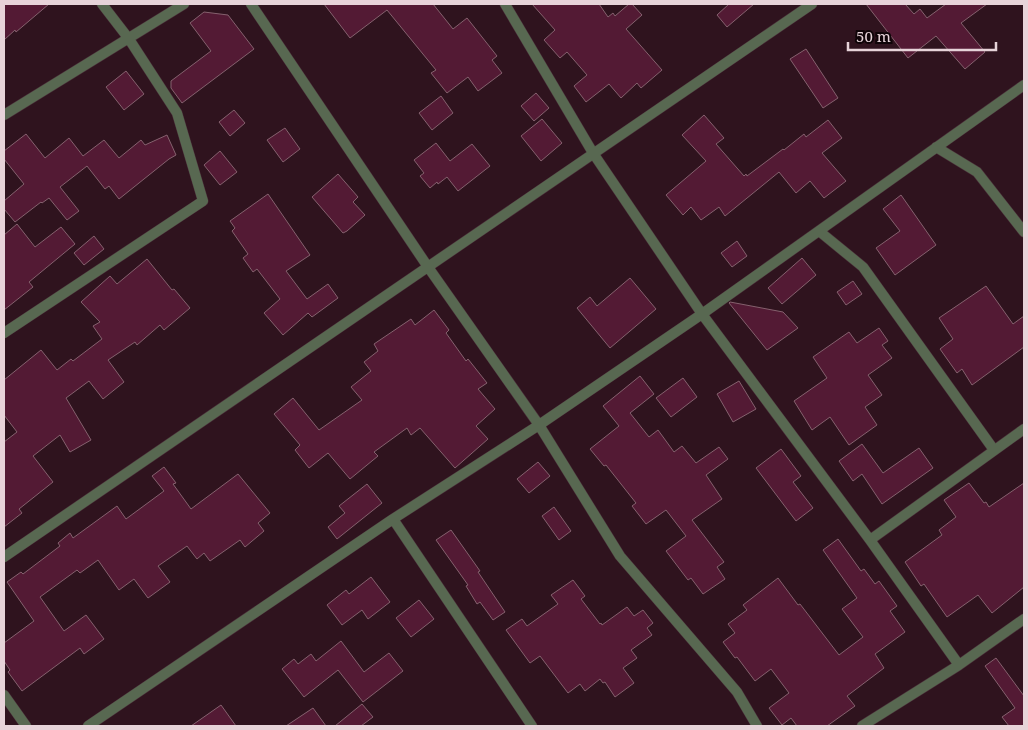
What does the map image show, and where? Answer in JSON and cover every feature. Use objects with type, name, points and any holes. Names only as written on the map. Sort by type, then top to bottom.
[{"type":"street","points":[[4,333],[203,202],[177,113],[129,39],[102,4]]},
{"type":"street","points":[[4,115],[184,4]]},
{"type":"street","points":[[251,4],[428,266],[539,425],[620,556],[737,692],[757,726]]},
{"type":"street","points":[[505,4],[594,153],[702,314],[870,540],[959,665]]},
{"type":"street","points":[[4,558],[812,4]]},
{"type":"street","points":[[88,726],[702,314],[1024,85]]},
{"type":"street","points":[[936,147],[977,172],[1024,232]]},
{"type":"street","points":[[819,232],[863,267],[994,450]]},
{"type":"street","points":[[870,540],[1024,428]]},
{"type":"street","points":[[393,520],[532,726]]},
{"type":"street","points":[[862,726],[959,665],[1024,619]]},
{"type":"street","points":[[4,695],[26,726]]},
{"type":"building","points":[[4,4],[49,4],[4,40]]},
{"type":"building","points":[[324,4],[433,4],[453,29],[467,18],[497,56],[492,60],[502,73],[478,91],[468,77],[447,93],[431,73],[436,70],[387,10],[350,38]]},
{"type":"building","points":[[532,4],[599,4],[608,17],[613,13],[615,16],[629,4],[632,4],[642,15],[626,29],[662,70],[641,88],[637,83],[621,98],[609,84],[586,102],[574,86],[587,75],[567,52],[560,58],[544,40],[555,30]]},
{"type":"building","points":[[729,4],[754,4],[727,27],[717,15]]},
{"type":"building","points":[[866,4],[905,4],[914,14],[920,9],[927,18],[946,4],[987,4],[961,23],[985,52],[965,69],[936,36],[908,58]]},
{"type":"building","points":[[204,12],[228,15],[254,49],[182,103],[171,88],[171,81],[211,51],[190,23]]},
{"type":"building","points":[[806,49],[838,98],[823,108],[790,59]]},
{"type":"building","points":[[126,71],[144,94],[124,110],[106,87]]},
{"type":"building","points":[[536,93],[549,108],[534,121],[521,106]]},
{"type":"building","points":[[441,96],[453,113],[432,130],[419,113]]},
{"type":"building","points":[[234,110],[245,123],[230,136],[219,122]]},
{"type":"building","points":[[704,115],[724,138],[716,144],[744,176],[746,174],[747,176],[804,134],[806,137],[828,120],[842,138],[822,153],[846,181],[824,198],[810,181],[796,193],[779,172],[725,216],[719,207],[701,220],[691,207],[683,215],[666,195],[706,161],[682,135]]},
{"type":"building","points":[[542,119],[562,143],[541,161],[521,136]]},
{"type":"building","points":[[285,128],[300,149],[283,162],[267,140]]},
{"type":"building","points":[[26,134],[45,158],[69,138],[83,156],[104,140],[119,158],[141,140],[145,145],[167,135],[176,155],[119,199],[109,186],[105,189],[87,166],[60,187],[79,211],[67,220],[49,198],[15,222],[4,209],[4,201],[24,184],[4,159],[4,151]]},
{"type":"building","points":[[436,143],[450,161],[472,144],[490,166],[458,191],[447,177],[430,188],[420,176],[424,173],[414,160]]},
{"type":"building","points":[[220,151],[237,172],[220,185],[204,165]]},
{"type":"building","points":[[338,174],[358,197],[353,202],[365,215],[343,233],[312,197]]},
{"type":"building","points":[[268,194],[310,255],[286,271],[307,299],[328,284],[338,298],[312,317],[308,313],[283,335],[264,313],[280,299],[257,269],[253,272],[243,258],[248,254],[232,231],[235,228],[230,221]]},
{"type":"building","points":[[901,195],[936,245],[895,275],[876,248],[900,231],[883,209]]},
{"type":"building","points":[[17,224],[35,247],[61,227],[75,244],[29,282],[33,287],[4,310],[4,235]]},
{"type":"building","points":[[94,236],[104,249],[84,265],[74,253]]},
{"type":"building","points":[[737,241],[747,256],[732,267],[721,253]]},
{"type":"building","points":[[802,258],[816,275],[782,304],[768,288]]},
{"type":"building","points":[[147,259],[172,290],[174,289],[190,308],[164,330],[160,325],[137,345],[135,342],[108,360],[124,382],[103,399],[89,381],[66,398],[91,440],[70,452],[60,435],[33,456],[53,482],[19,509],[22,513],[4,527],[4,442],[17,432],[4,415],[4,380],[41,350],[57,370],[71,359],[73,361],[102,339],[93,326],[100,322],[81,302],[110,276],[117,284]]},
{"type":"building","points":[[630,278],[656,309],[610,348],[577,308],[590,297],[597,306]]},
{"type":"building","points":[[853,281],[862,294],[846,305],[837,292]]},
{"type":"building","points":[[986,286],[1013,324],[1024,316],[1024,347],[972,385],[962,369],[957,373],[940,349],[953,339],[939,318]]},
{"type":"building","points":[[730,302],[783,312],[798,328],[767,350]]},
{"type":"building","points":[[434,310],[449,330],[446,333],[466,361],[468,359],[487,383],[478,389],[495,409],[476,426],[488,439],[455,468],[420,428],[411,435],[407,428],[374,452],[378,456],[350,479],[328,453],[309,468],[295,450],[300,445],[274,414],[293,398],[319,430],[362,400],[351,387],[371,371],[364,362],[378,351],[374,344],[411,319],[415,325]]},
{"type":"building","points":[[879,328],[888,341],[882,345],[892,358],[868,375],[882,395],[865,407],[877,425],[849,445],[830,417],[812,430],[794,401],[827,378],[813,357],[849,332],[857,343]]},
{"type":"building","points":[[640,376],[654,394],[630,413],[649,437],[658,430],[674,452],[682,446],[696,463],[719,447],[728,459],[706,475],[722,499],[692,520],[724,562],[717,567],[725,579],[703,594],[691,578],[688,580],[666,551],[686,536],[666,510],[646,524],[632,506],[636,503],[606,465],[604,466],[590,449],[619,426],[603,406]]},
{"type":"building","points":[[683,378],[697,397],[671,417],[656,398]]},
{"type":"building","points":[[739,381],[756,409],[733,422],[717,394]]},
{"type":"building","points":[[862,444],[883,473],[919,448],[933,468],[882,504],[862,474],[853,481],[839,461]]},
{"type":"building","points":[[781,449],[801,476],[793,482],[813,508],[796,521],[756,468]]},
{"type":"building","points":[[538,462],[550,476],[529,493],[517,479]]},
{"type":"building","points":[[164,467],[176,483],[173,484],[191,509],[238,474],[270,513],[258,523],[264,531],[245,547],[240,540],[210,561],[204,553],[197,559],[187,546],[158,566],[170,582],[148,598],[134,579],[119,590],[98,560],[80,573],[77,570],[40,597],[64,631],[86,615],[104,639],[84,654],[80,648],[22,691],[8,672],[10,670],[4,661],[4,643],[34,621],[7,582],[21,572],[23,574],[60,546],[58,543],[70,533],[73,538],[117,506],[126,519],[164,491],[152,476]]},
{"type":"building","points":[[969,483],[989,507],[1024,483],[1024,587],[992,613],[978,595],[947,617],[924,584],[921,586],[905,562],[942,535],[939,530],[956,517],[944,500]]},
{"type":"building","points":[[367,484],[382,503],[337,539],[328,527],[345,513],[339,506]]},
{"type":"building","points":[[554,507],[571,531],[559,540],[542,516]]},
{"type":"building","points":[[451,530],[480,571],[478,572],[505,612],[493,620],[480,602],[477,604],[466,586],[468,585],[436,540]]},
{"type":"building","points":[[838,539],[861,571],[864,569],[875,584],[879,581],[897,606],[890,611],[905,632],[875,654],[884,668],[847,696],[855,706],[827,726],[797,726],[791,718],[782,725],[769,708],[789,693],[771,669],[755,681],[723,642],[735,633],[728,624],[747,610],[743,605],[778,578],[839,655],[863,637],[842,609],[857,598],[823,550]]},
{"type":"building","points":[[371,577],[390,602],[368,619],[362,610],[342,625],[327,605],[346,590],[349,594]]},
{"type":"building","points":[[573,580],[585,596],[581,599],[600,624],[602,625],[627,607],[634,616],[643,610],[653,623],[647,628],[652,635],[631,650],[637,658],[623,668],[634,683],[615,697],[605,682],[603,683],[600,679],[585,691],[580,684],[568,693],[540,656],[530,663],[506,630],[522,619],[527,626],[558,604],[551,595]]},
{"type":"building","points":[[419,600],[434,619],[411,637],[396,618]]},
{"type":"building","points":[[341,641],[364,672],[389,653],[403,671],[363,702],[338,670],[304,697],[282,669],[294,659],[298,664],[311,654],[316,661]]},
{"type":"building","points":[[996,658],[1024,696],[1024,726],[1009,726],[1002,717],[1015,708],[985,666]]},
{"type":"building","points":[[362,704],[373,717],[361,726],[335,726]]},
{"type":"building","points":[[221,705],[236,726],[191,726]]},
{"type":"building","points":[[313,708],[326,726],[286,726]]}]
